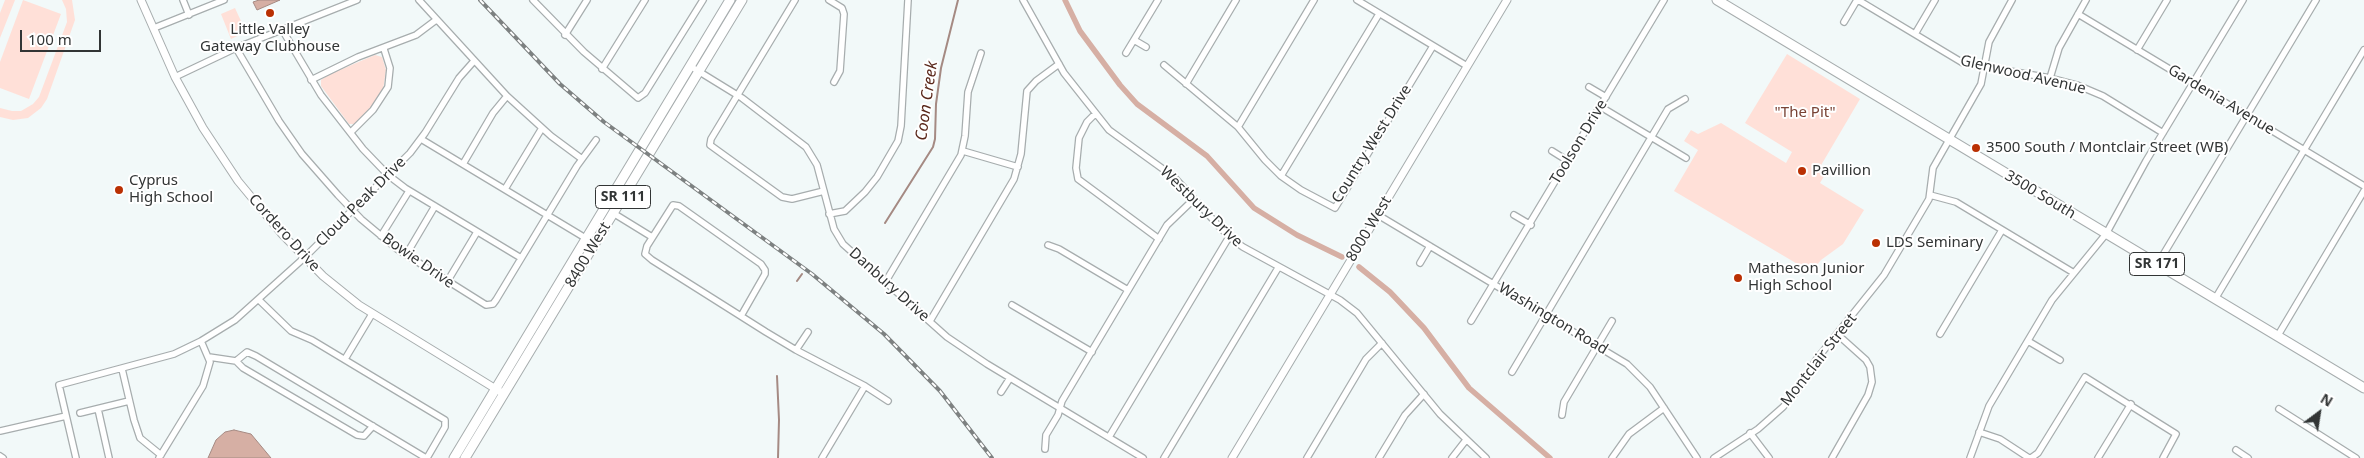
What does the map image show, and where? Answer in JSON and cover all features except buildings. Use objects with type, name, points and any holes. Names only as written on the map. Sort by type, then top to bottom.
[{"type":"main road","name":"8400 West","points":[[454,458],[500,391],[613,213],[730,0]]},
{"type":"main road","name":"8400 West","points":[[465,458],[500,391],[587,239],[694,68],[742,0]]},
{"type":"main road","name":"3500 South","points":[[1717,0],[2364,388]]},
{"type":"street","name":"Cordero Drive","points":[[142,0],[175,77],[193,112],[230,169],[266,216],[304,258],[334,286],[372,314],[500,391]]},
{"type":"street","points":[[183,0],[189,14]]},
{"type":"street","points":[[175,77],[236,48],[283,31],[357,0]]},
{"type":"street","points":[[420,0],[436,20],[507,96],[542,128],[582,159]]},
{"type":"street","points":[[533,0],[565,35],[635,97],[645,93],[703,0]]},
{"type":"street","points":[[565,35],[587,0]]},
{"type":"street","points":[[602,69],[645,0]]},
{"type":"street","points":[[795,0],[711,139],[710,145],[782,197],[792,199],[824,191]]},
{"type":"street","points":[[829,0],[842,8],[844,14],[840,71],[834,82]]},
{"type":"street","points":[[830,214],[845,211],[865,192],[898,141],[901,126],[908,0]]},
{"type":"street","name":"Westbury Drive","points":[[1023,0],[1059,64],[1095,114],[1118,137],[1174,177],[1229,237],[1259,258],[1330,294],[1357,313],[1424,394],[1466,440],[1486,458]]},
{"type":"street","points":[[1126,53],[1158,0]]},
{"type":"street","points":[[1186,84],[1236,0]]},
{"type":"street","points":[[1238,126],[1314,0]]},
{"type":"street","points":[[1357,0],[1467,66]]},
{"type":"street","name":"8000 West","points":[[1232,458],[1507,0]]},
{"type":"street","name":"Toolson Drive","points":[[1471,321],[1531,225],[1664,0]]},
{"type":"street","points":[[1844,22],[1858,0]]},
{"type":"street","name":"Glenwood Avenue","points":[[1858,0],[1963,63],[2050,78],[2090,90],[2163,133]]},
{"type":"street","points":[[1914,34],[1935,0]]},
{"type":"street","name":"Montclair Street","points":[[1714,458],[1783,407],[1884,275],[1930,195],[1933,168],[1981,84],[1992,34],[2012,0]]},
{"type":"street","points":[[2050,78],[2059,48],[2086,0]]},
{"type":"street","points":[[2138,50],[2167,0]]},
{"type":"street","points":[[1970,458],[1989,406],[2052,300],[2106,234],[2163,133],[2243,0]]},
{"type":"street","points":[[2157,265],[2316,0]]},
{"type":"street","points":[[154,28],[220,1]]},
{"type":"street","points":[[1282,176],[1379,14]]},
{"type":"street","name":"Gardenia Avenue","points":[[2078,14],[2364,186]]},
{"type":"street","points":[[311,80],[358,57],[384,49],[416,35],[436,20]]},
{"type":"street","points":[[283,31],[311,80],[351,132],[388,175],[409,191],[521,258]]},
{"type":"street","points":[[1134,40],[1146,47]]},
{"type":"street","name":"Country West Drive","points":[[1164,65],[1238,126],[1265,160],[1282,176],[1301,190],[1335,208],[1433,46]]},
{"type":"street","name":"Bowie Drive","points":[[236,48],[267,103],[291,139],[325,182],[352,210],[406,255],[484,304],[490,305],[496,300],[547,215],[596,140]]},
{"type":"street","points":[[351,132],[374,110],[385,94],[390,79],[390,68],[384,49]]},
{"type":"street","points":[[2215,299],[2364,50]]},
{"type":"street","points":[[886,281],[963,151],[968,92],[981,53]]},
{"type":"street","name":"Cloud Peak Drive","points":[[66,416],[59,385],[161,358],[201,342],[235,320],[259,300],[388,175],[421,139],[459,78],[474,61]]},
{"type":"street","points":[[930,321],[1007,193],[1018,167],[1027,91],[1031,84],[1059,64]]},
{"type":"street","name":"Danbury Drive","points":[[694,68],[737,95],[806,147],[816,165],[834,229],[843,244],[930,321],[965,350],[1144,458]]},
{"type":"street","points":[[1590,88],[1606,98]]},
{"type":"street","points":[[463,164],[493,113],[507,96]]},
{"type":"street","points":[[1512,372],[1668,109],[1685,99]]},
{"type":"street","points":[[1601,107],[1686,158]]},
{"type":"street","points":[[1095,114],[1087,122],[1080,138],[1076,168],[1078,179],[1159,239]]},
{"type":"street","points":[[505,190],[542,128]]},
{"type":"street","points":[[421,139],[587,239]]},
{"type":"street","points":[[963,151],[1018,167]]},
{"type":"street","points":[[1552,151],[1568,161]]},
{"type":"street","points":[[381,236],[409,191]]},
{"type":"street","points":[[2277,336],[2364,191]]},
{"type":"street","points":[[1930,195],[1956,202],[2074,273]]},
{"type":"street","points":[[1045,449],[1046,435],[1060,408],[1128,290],[1176,215],[1194,198]]},
{"type":"street","points":[[741,316],[765,274],[761,264],[679,206],[672,205],[644,254],[741,316],[796,350],[866,386],[888,402]]},
{"type":"street","points":[[406,255],[435,206]]},
{"type":"street","points":[[613,213],[652,237]]},
{"type":"street","name":"Washington Road","points":[[1378,215],[1635,370],[1664,408],[1697,458]]},
{"type":"street","points":[[1514,215],[1531,225]]},
{"type":"street","points":[[1940,334],[2002,230]]},
{"type":"street","points":[[447,282],[478,232]]},
{"type":"street","points":[[1108,437],[1229,237]]},
{"type":"street","points":[[1048,245],[1059,248],[1128,290]]},
{"type":"street","points":[[1420,263],[1430,246]]},
{"type":"street","points":[[1164,458],[1278,268]]},
{"type":"street","points":[[236,361],[247,352],[256,356],[426,458],[445,427],[445,420],[301,333],[291,331],[259,300]]},
{"type":"street","points":[[1012,305],[1092,352]]},
{"type":"street","points":[[345,359],[372,314]]},
{"type":"street","points":[[1562,415],[1564,402],[1612,321]]},
{"type":"street","points":[[796,350],[808,332]]},
{"type":"street","points":[[1832,458],[1868,395],[1872,382],[1870,367],[1866,360],[1837,334]]},
{"type":"street","points":[[2028,341],[2060,360]]},
{"type":"street","points":[[122,369],[140,438],[160,457],[202,386],[209,367],[209,357],[201,342]]},
{"type":"street","points":[[1307,458],[1366,360],[1382,343]]},
{"type":"street","points":[[209,357],[236,361],[243,368],[356,435],[364,436],[373,426]]},
{"type":"street","points":[[1978,432],[2000,439],[2030,458],[2038,453],[2085,377],[2176,434],[2163,458]]},
{"type":"street","points":[[1001,392],[1010,378]]},
{"type":"street","points":[[822,458],[866,386]]},
{"type":"street","points":[[1380,458],[1405,415],[1424,394]]},
{"type":"street","points":[[80,413],[129,401]]},
{"type":"street","points":[[2098,458],[2130,404]]},
{"type":"street","points":[[1612,458],[1629,434],[1664,408]]},
{"type":"street","points":[[98,409],[109,458]]},
{"type":"street","points":[[2280,409],[2356,458]]},
{"type":"street","points":[[0,430],[66,416],[76,458]]},
{"type":"street","points":[[1750,433],[1769,458]]},
{"type":"street","points":[[1452,458],[1466,440]]},
{"type":"street","points":[[2236,450],[2248,458]]},
{"type":"green space","points":[[5,0],[15,0],[0,38],[0,13]]},
{"type":"green space","points":[[23,0],[61,14],[29,99],[0,88],[0,62]]},
{"type":"green space","points":[[62,0],[72,0],[75,20],[47,99],[41,108],[28,118],[13,120],[0,117],[0,108],[21,111],[33,104],[39,97],[67,22],[66,9]]},
{"type":"green space","points":[[235,8],[246,32],[231,39],[221,14]]},
{"type":"green space","name":"\"The Pit\"","points":[[1787,54],[1860,99],[1820,167],[1827,171],[1820,183],[1864,210],[1843,244],[1821,260],[1811,272],[1674,191],[1698,150],[1684,141],[1691,130],[1698,134],[1721,123],[1786,163],[1792,152],[1745,123]]},
{"type":"green space","points":[[375,55],[382,57],[386,70],[383,90],[374,104],[355,124],[349,124],[321,86],[321,80],[328,75]]},
{"type":"shaded area","points":[[259,0],[280,0],[257,10],[253,2]]},
{"type":"shaded area","points":[[234,430],[251,434],[271,458],[208,458],[216,440],[225,432]]},
{"type":"waterway","name":"Coon Creek","points":[[885,223],[933,147],[941,68],[958,0]]},
{"type":"waterway","points":[[1065,0],[1080,31],[1120,85],[1137,104],[1207,156],[1254,208],[1297,235],[1342,257]]},
{"type":"waterway","points":[[1359,267],[1390,292],[1424,328],[1469,388],[1550,458]]},
{"type":"waterway","name":"Coon Creek","points":[[797,281],[802,274]]},
{"type":"waterway","name":"Coon Creek","points":[[777,376],[778,458]]},
{"type":"railway","points":[[480,0],[560,84],[604,122],[812,274],[884,334],[940,391],[992,458]]},
{"type":"place","name":"Little Valley Gateway Clubhouse","points":[[270,13]]},
{"type":"place","name":"3500 South / Montclair Street (WB)","points":[[1976,148]]},
{"type":"place","name":"Pavillion","points":[[1802,171]]},
{"type":"place","name":"Cyprus High School","points":[[119,190]]},
{"type":"place","name":"LDS Seminary","points":[[1876,243]]},
{"type":"place","name":"Matheson Junior High School","points":[[1738,278]]}]
